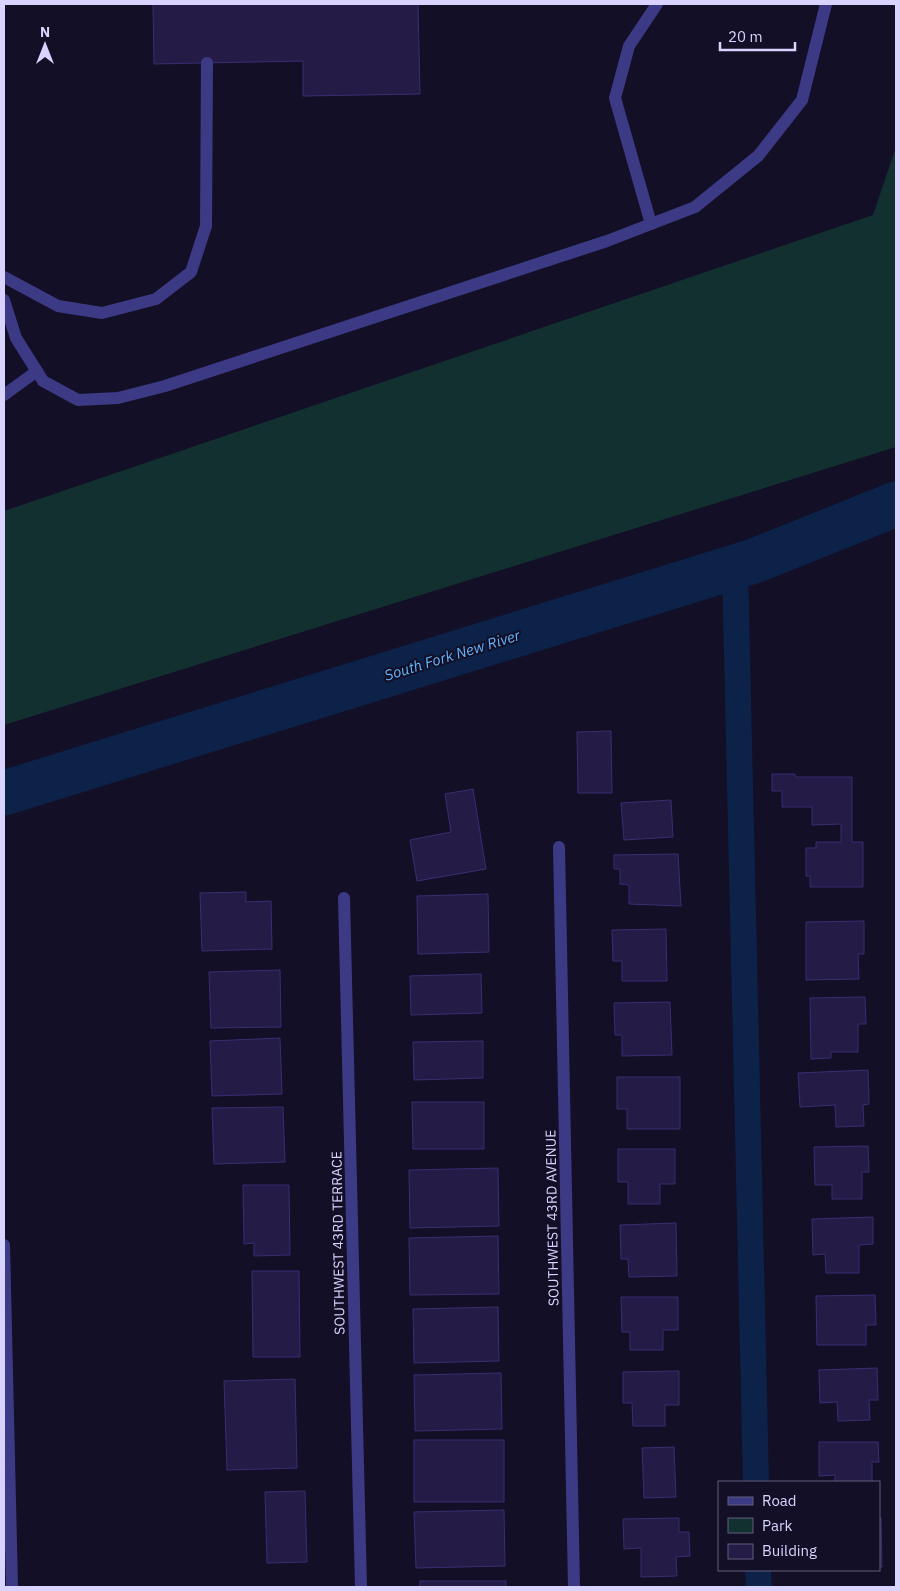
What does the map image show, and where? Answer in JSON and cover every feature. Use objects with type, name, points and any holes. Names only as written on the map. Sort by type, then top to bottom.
[{"type":"street","points":[[651,224],[615,98],[629,46],[657,4]]},
{"type":"street","points":[[4,300],[16,338],[43,381],[78,400],[118,398],[174,383],[598,245],[695,207],[758,156],[802,100],[826,4]]},
{"type":"street","points":[[4,278],[58,306],[102,313],[156,298],[192,272],[206,226],[207,62]]},
{"type":"street","points":[[4,395],[37,371]]},
{"type":"street","name":"SOUTHWEST 43RD AVENUE","points":[[559,847],[574,1587]]},
{"type":"street","name":"SOUTHWEST 43RD TERRACE","points":[[344,898],[361,1587]]},
{"type":"street","points":[[4,1245],[12,1587]]},
{"type":"green space","points":[[896,147],[896,447],[4,725],[4,511],[873,215]]},
{"type":"building","points":[[153,4],[418,4],[420,94],[303,96],[303,61],[154,64]]},
{"type":"building","points":[[611,731],[612,793],[578,793],[577,732]]},
{"type":"building","points":[[772,774],[795,774],[795,777],[852,777],[852,842],[863,842],[863,887],[810,887],[810,876],[806,876],[806,848],[816,848],[816,842],[841,842],[841,824],[812,825],[812,807],[782,807],[782,791],[772,791]]},
{"type":"building","points":[[473,789],[486,869],[417,881],[410,840],[451,832],[445,794]]},
{"type":"building","points":[[671,800],[673,837],[624,840],[621,803]]},
{"type":"building","points":[[678,854],[681,906],[629,904],[629,885],[620,884],[620,869],[614,869],[614,855]]},
{"type":"building","points":[[246,892],[246,902],[271,901],[272,949],[202,951],[200,893]]},
{"type":"building","points":[[488,894],[489,952],[418,954],[417,896]]},
{"type":"building","points":[[864,921],[864,954],[858,954],[859,979],[806,980],[806,922]]},
{"type":"building","points":[[666,929],[667,981],[622,981],[622,961],[613,961],[612,930]]},
{"type":"building","points":[[280,970],[281,1027],[211,1028],[209,972]]},
{"type":"building","points":[[481,974],[482,1013],[411,1015],[410,976]]},
{"type":"building","points":[[865,997],[866,1024],[858,1024],[858,1052],[831,1052],[831,1058],[811,1059],[810,998]]},
{"type":"building","points":[[670,1002],[672,1055],[622,1056],[622,1035],[615,1035],[614,1003]]},
{"type":"building","points":[[280,1038],[282,1094],[212,1096],[210,1041]]},
{"type":"building","points":[[483,1041],[483,1078],[414,1080],[413,1042]]},
{"type":"building","points":[[868,1070],[869,1104],[863,1105],[864,1126],[836,1127],[835,1105],[800,1107],[798,1073]]},
{"type":"building","points":[[617,1077],[680,1077],[680,1129],[627,1129],[627,1109],[617,1109]]},
{"type":"building","points":[[412,1102],[484,1102],[484,1149],[413,1149]]},
{"type":"building","points":[[283,1107],[285,1162],[214,1164],[212,1108]]},
{"type":"building","points":[[868,1146],[869,1172],[862,1172],[862,1199],[832,1199],[832,1185],[815,1185],[814,1147]]},
{"type":"building","points":[[618,1149],[675,1149],[675,1184],[660,1184],[660,1204],[628,1204],[628,1182],[618,1182]]},
{"type":"building","points":[[498,1168],[499,1226],[410,1228],[409,1170]]},
{"type":"building","points":[[243,1185],[289,1185],[290,1255],[254,1256],[254,1243],[244,1244]]},
{"type":"building","points":[[873,1217],[873,1244],[859,1245],[859,1273],[826,1273],[825,1254],[813,1255],[812,1219]]},
{"type":"building","points":[[676,1223],[677,1276],[629,1277],[628,1259],[621,1259],[620,1225]]},
{"type":"building","points":[[498,1236],[499,1294],[410,1295],[409,1238]]},
{"type":"building","points":[[252,1271],[299,1271],[300,1357],[253,1357]]},
{"type":"building","points":[[875,1295],[876,1325],[866,1325],[866,1345],[817,1345],[816,1296]]},
{"type":"building","points":[[621,1297],[678,1297],[678,1330],[663,1330],[663,1350],[630,1350],[630,1332],[622,1332]]},
{"type":"building","points":[[498,1307],[499,1361],[414,1363],[413,1309]]},
{"type":"building","points":[[877,1368],[878,1400],[869,1400],[870,1420],[838,1421],[837,1402],[820,1403],[819,1370]]},
{"type":"building","points":[[679,1371],[679,1405],[665,1405],[665,1426],[633,1426],[632,1403],[623,1403],[623,1372]]},
{"type":"building","points":[[501,1373],[502,1429],[415,1431],[414,1375]]},
{"type":"building","points":[[295,1379],[297,1468],[227,1470],[224,1381]]},
{"type":"building","points":[[414,1440],[504,1440],[504,1502],[414,1502]]},
{"type":"building","points":[[819,1442],[878,1442],[879,1462],[872,1462],[872,1481],[835,1481],[835,1475],[819,1476]]},
{"type":"building","points":[[674,1447],[676,1497],[644,1498],[642,1448]]},
{"type":"building","points":[[305,1491],[307,1562],[267,1563],[265,1492]]},
{"type":"building","points":[[504,1510],[505,1566],[416,1568],[414,1512]]},
{"type":"building","points":[[679,1518],[679,1532],[689,1532],[690,1556],[676,1557],[677,1576],[641,1577],[641,1548],[624,1549],[623,1519]]},
{"type":"building","points":[[880,1518],[881,1518],[882,1567],[880,1567]]},
{"type":"building","points":[[420,1581],[506,1581],[506,1587],[420,1587]]},
{"type":"waterway","name":"South Fork New River","points":[[4,793],[754,561],[896,504]]},
{"type":"waterway","points":[[735,567],[756,1481]]},
{"type":"waterway","points":[[758,1571],[759,1587]]}]
